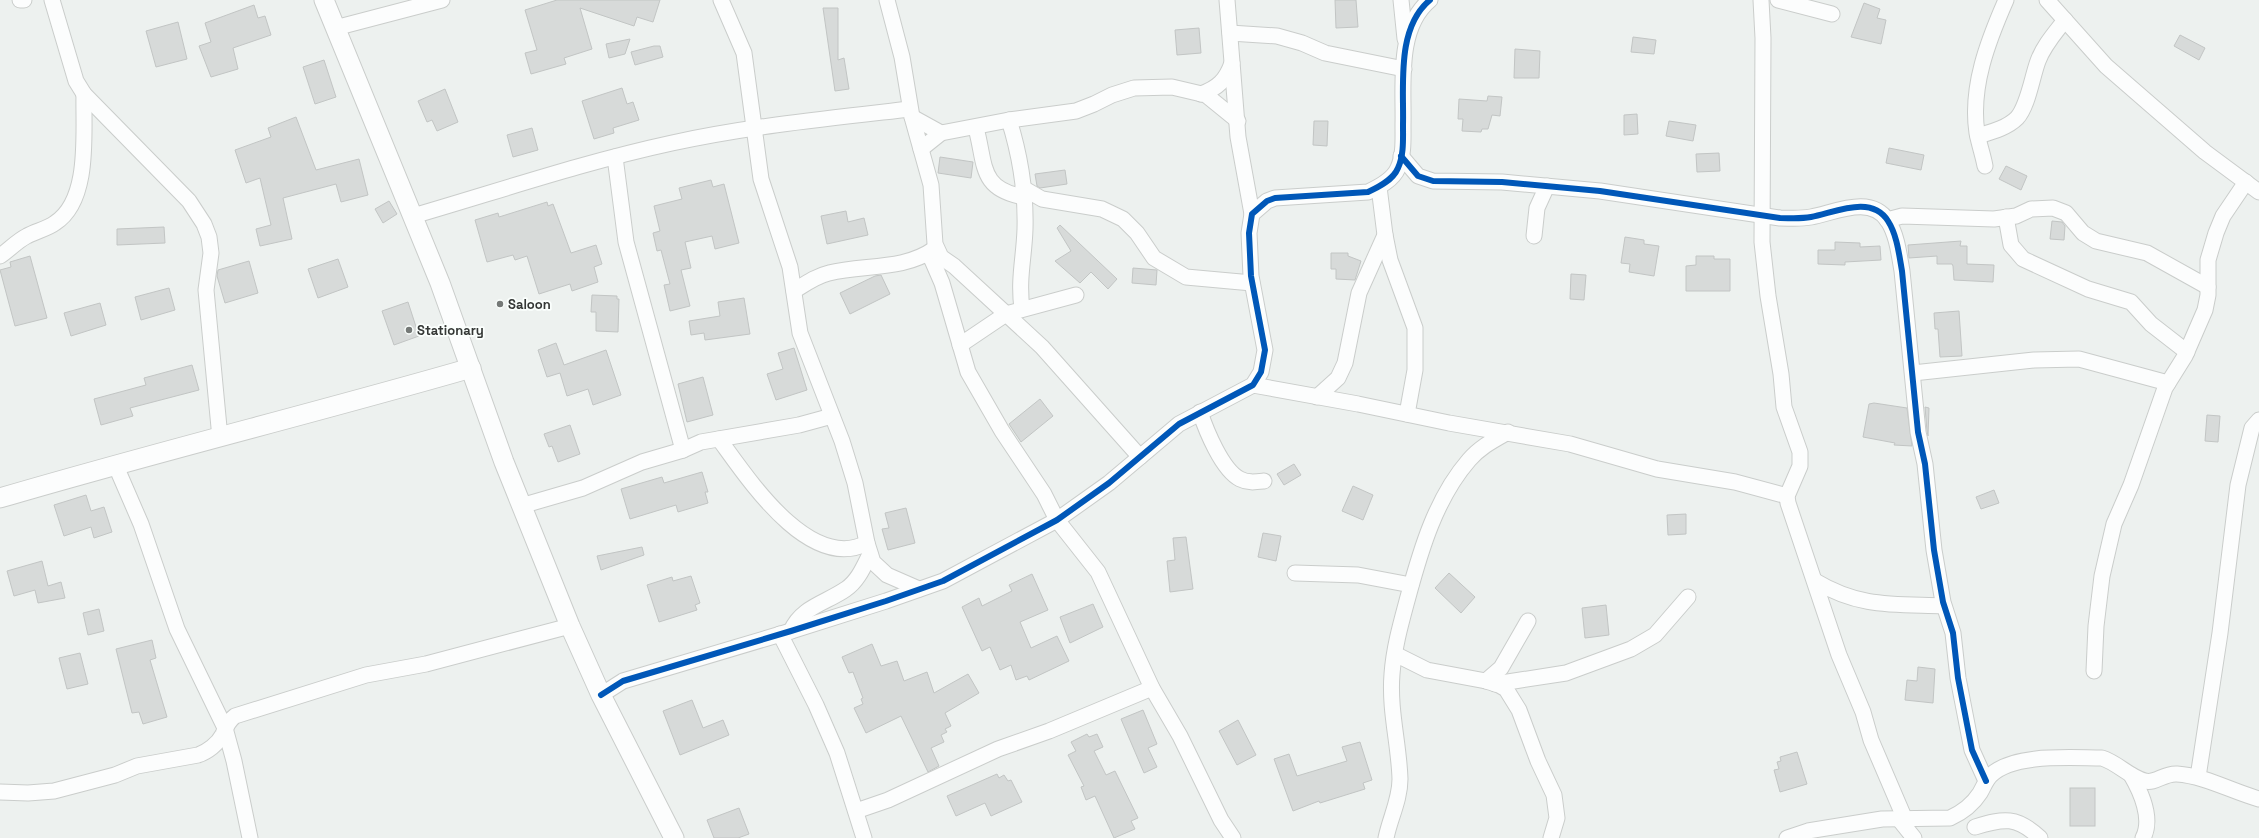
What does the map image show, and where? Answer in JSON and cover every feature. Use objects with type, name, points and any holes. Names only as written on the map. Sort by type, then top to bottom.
[{"type":"street","points":[[52,0],[76,81],[84,94],[189,201],[204,224],[209,237],[211,253],[206,290],[220,438]]},
{"type":"street","points":[[324,0],[413,216],[471,368],[521,506],[570,626],[601,695],[674,838]]},
{"type":"street","points":[[335,28],[442,0]]},
{"type":"street","points":[[721,0],[744,53],[761,179],[790,267],[800,333],[832,416],[855,483],[868,548],[873,562],[887,575],[919,589]]},
{"type":"street","points":[[887,0],[902,57],[911,113],[932,190],[932,260],[942,282],[968,372],[1002,431],[1044,494],[1057,520],[1098,572],[1152,688],[1180,736],[1221,820],[1233,838]]},
{"type":"street","points":[[601,695],[622,681],[786,633],[943,581],[983,561],[1057,520],[1140,457],[1179,424],[1200,412],[1235,396],[1253,385],[1261,372],[1265,350],[1252,283],[1249,254],[1252,214],[1243,172],[1227,0]]},
{"type":"street","points":[[1401,0],[1406,49]]},
{"type":"street","points":[[1252,214],[1267,201],[1275,198],[1368,192],[1379,186],[1398,168],[1403,148],[1404,69],[1406,49],[1411,26],[1424,5],[1430,0]]},
{"type":"street","points":[[1761,0],[1763,31],[1761,214],[1768,296],[1781,374],[1784,407],[1800,452],[1800,466],[1787,496],[1790,510],[1839,655],[1863,712],[1871,740],[1901,818],[1914,838]]},
{"type":"street","points":[[1778,0],[1832,14]]},
{"type":"street","points":[[1985,166],[1978,136],[1976,109],[1981,66],[2006,0]]},
{"type":"street","points":[[2047,0],[2106,66],[2205,152],[2259,192]]},
{"type":"street","points":[[1978,136],[2009,125],[2017,118],[2022,110],[2038,60],[2045,46],[2065,20]]},
{"type":"street","points":[[1230,32],[1277,36],[1302,43],[1325,53],[1404,69]]},
{"type":"street","points":[[1201,94],[1218,86],[1225,80],[1232,62]]},
{"type":"street","points":[[921,149],[941,134],[1009,120],[1076,111],[1094,104],[1112,94],[1134,88],[1172,87],[1201,94],[1222,106],[1238,121]]},
{"type":"street","points":[[0,256],[26,236],[56,223],[70,209],[77,193],[82,169],[84,94]]},
{"type":"street","points":[[413,216],[616,157],[671,143],[753,128],[911,113],[941,134]]},
{"type":"street","points":[[1009,120],[1018,148],[1023,192],[1025,230],[1020,288],[1022,309]]},
{"type":"street","points":[[976,128],[986,170],[992,182],[1006,194],[1023,192],[1042,199],[1102,209],[1123,220],[1137,233],[1154,258],[1186,277],[1252,283]]},
{"type":"street","points":[[1401,156],[1418,176],[1433,181],[1502,182],[1547,186],[1630,195],[1780,218],[1800,219],[1853,207],[1866,207],[1874,209],[1887,220],[1897,246],[1900,264],[1913,372],[1918,432],[1925,464],[1934,550],[1944,606],[1953,633],[1958,678],[1972,750],[1986,781]]},
{"type":"street","points":[[616,157],[626,242],[683,450]]},
{"type":"street","points":[[2094,671],[2096,626],[2102,576],[2114,524],[2131,485],[2151,424],[2168,383],[2187,352],[2205,310],[2208,287],[2208,260],[2214,239],[2223,216],[2246,182]]},
{"type":"street","points":[[1379,186],[1384,235],[1390,260],[1416,328],[1416,370],[1407,414]]},
{"type":"street","points":[[1534,236],[1537,208],[1547,186]]},
{"type":"street","points":[[1887,220],[1902,216],[1994,219],[2040,208],[2061,210],[2072,219],[2083,233],[2096,241],[2147,253],[2208,287]]},
{"type":"street","points":[[2006,217],[2012,246],[2024,259],[2088,288],[2131,302],[2151,324],[2187,352]]},
{"type":"street","points":[[1317,397],[1338,378],[1345,363],[1359,293],[1384,235]]},
{"type":"street","points":[[794,291],[813,279],[828,273],[889,265],[932,251]]},
{"type":"street","points":[[932,251],[954,266],[1064,371],[1109,424],[1140,457]]},
{"type":"street","points":[[960,345],[1006,314],[1076,295]]},
{"type":"street","points":[[1913,372],[2034,360],[2075,359],[2110,366],[2168,383]]},
{"type":"street","points":[[0,498],[115,464],[220,438],[471,368]]},
{"type":"street","points":[[1253,385],[1449,423],[1508,432],[1570,444],[1657,469],[1735,482],[1787,496]]},
{"type":"street","points":[[1200,412],[1220,457],[1231,471],[1238,478],[1248,482],[1264,481]]},
{"type":"street","points":[[521,506],[583,488],[642,462],[683,450],[701,442],[794,426],[832,416]]},
{"type":"street","points":[[2198,777],[2220,633],[2238,485],[2252,428],[2259,420]]},
{"type":"street","points":[[1386,838],[1398,801],[1400,780],[1392,700],[1394,654],[1401,620],[1411,585],[1425,539],[1441,503],[1454,481],[1469,460],[1488,443],[1508,432]]},
{"type":"street","points":[[718,439],[768,504],[785,521],[808,538],[830,546],[850,549],[868,548]]},
{"type":"street","points":[[115,464],[141,524],[177,628],[225,728],[234,760],[250,838]]},
{"type":"street","points":[[786,633],[805,611],[847,589],[858,576],[868,548]]},
{"type":"street","points":[[1295,573],[1358,575],[1411,585]]},
{"type":"street","points":[[1814,581],[1856,601],[1904,605],[1944,606]]},
{"type":"street","points":[[1491,683],[1566,673],[1631,649],[1655,635],[1688,598]]},
{"type":"street","points":[[1491,683],[1528,621]]},
{"type":"street","points":[[0,792],[28,793],[54,791],[115,775],[137,766],[194,757],[205,753],[215,744],[235,716],[366,675],[441,660],[570,626]]},
{"type":"street","points":[[786,633],[831,739],[864,838]]},
{"type":"street","points":[[1394,654],[1427,670],[1491,683],[1506,690],[1513,697],[1554,795],[1557,818],[1551,838]]},
{"type":"street","points":[[856,811],[888,800],[998,749],[1049,731],[1152,688]]},
{"type":"street","points":[[1787,838],[1812,830],[1901,818],[1944,819],[1956,815],[1974,800],[1986,781],[2000,768],[2009,764],[2042,759],[2102,758],[2114,763],[2131,775],[2147,782],[2167,774],[2198,777],[2259,799]]},
{"type":"street","points":[[2131,775],[2138,786],[2147,818],[2147,830],[2144,838]]},
{"type":"street","points":[[1956,815],[1962,817],[1978,832],[1994,821],[2015,821],[2030,828],[2040,838]]},
{"type":"building","points":[[557,0],[660,0],[653,22],[637,17],[634,26],[580,8],[592,49],[564,58],[566,64],[531,74],[525,53],[537,50],[525,10]]},
{"type":"building","points":[[1335,0],[1356,0],[1358,27],[1336,28]]},
{"type":"building","points":[[1864,3],[1880,9],[1877,18],[1886,20],[1881,44],[1851,37]]},
{"type":"building","points":[[254,5],[258,18],[265,16],[271,35],[233,48],[238,69],[211,77],[199,46],[211,42],[205,23]]},
{"type":"building","points":[[823,8],[838,8],[838,60],[844,58],[849,89],[835,91]]},
{"type":"building","points":[[178,22],[187,59],[156,67],[146,31]]},
{"type":"building","points":[[1199,28],[1201,53],[1177,55],[1175,30]]},
{"type":"building","points":[[2180,35],[2205,48],[2199,60],[2174,46]]},
{"type":"building","points":[[1633,37],[1656,40],[1654,54],[1631,52]]},
{"type":"building","points":[[630,39],[625,54],[609,58],[606,44]]},
{"type":"building","points":[[654,46],[660,46],[663,57],[635,65],[631,52]]},
{"type":"building","points":[[1515,49],[1540,51],[1539,78],[1514,78]]},
{"type":"building","points":[[324,60],[336,97],[315,104],[303,67]]},
{"type":"building","points":[[622,88],[627,104],[633,102],[639,120],[613,128],[614,133],[594,139],[582,101]]},
{"type":"building","points":[[445,89],[458,122],[437,131],[432,120],[427,122],[418,101]]},
{"type":"building","points":[[1488,96],[1502,97],[1500,116],[1492,115],[1488,129],[1482,129],[1481,132],[1462,131],[1463,119],[1458,119],[1459,99],[1487,101]]},
{"type":"building","points":[[1637,114],[1638,134],[1624,135],[1624,115]]},
{"type":"building","points":[[296,117],[316,170],[359,159],[368,195],[341,202],[336,184],[283,198],[292,239],[260,246],[256,229],[271,225],[260,178],[246,183],[235,150],[271,137],[268,128]]},
{"type":"building","points":[[1314,121],[1328,121],[1327,146],[1313,145]]},
{"type":"building","points":[[1669,121],[1696,125],[1693,141],[1666,136]]},
{"type":"building","points":[[532,128],[538,150],[513,157],[507,135]]},
{"type":"building","points":[[1889,148],[1924,155],[1921,170],[1886,163]]},
{"type":"building","points":[[1719,153],[1720,171],[1697,172],[1696,154]]},
{"type":"building","points":[[940,157],[973,162],[971,178],[938,173]]},
{"type":"building","points":[[2006,166],[2027,176],[2021,190],[1999,179]]},
{"type":"building","points":[[1065,170],[1067,184],[1040,188],[1037,186],[1035,174]]},
{"type":"building","points":[[711,180],[713,187],[724,184],[739,243],[715,249],[712,236],[685,242],[691,268],[681,270],[690,306],[670,311],[664,285],[670,284],[661,250],[657,251],[653,233],[660,231],[654,206],[682,199],[679,188]]},
{"type":"building","points":[[389,201],[397,214],[383,223],[375,209]]},
{"type":"building","points":[[547,202],[548,206],[553,204],[571,253],[596,245],[602,264],[594,267],[598,282],[572,291],[570,284],[539,294],[527,256],[515,260],[513,255],[487,262],[475,220],[498,213],[499,217]]},
{"type":"building","points":[[846,211],[848,222],[864,218],[868,235],[827,244],[821,216]]},
{"type":"building","points":[[2052,221],[2062,222],[2065,226],[2064,240],[2050,239]]},
{"type":"building","points":[[1060,225],[1117,279],[1108,289],[1091,272],[1080,283],[1055,261],[1071,251],[1057,228]]},
{"type":"building","points":[[164,227],[165,243],[117,245],[117,229]]},
{"type":"building","points":[[1625,237],[1644,240],[1644,244],[1659,246],[1654,276],[1629,272],[1630,264],[1621,263]]},
{"type":"building","points":[[1961,241],[1960,246],[1967,246],[1967,264],[1994,265],[1993,282],[1954,280],[1952,264],[1937,264],[1937,256],[1909,258],[1908,245]]},
{"type":"building","points":[[1835,242],[1860,243],[1860,247],[1880,246],[1881,260],[1845,262],[1845,265],[1818,264],[1818,250],[1835,250]]},
{"type":"building","points":[[1331,253],[1348,253],[1348,256],[1361,261],[1355,280],[1336,279],[1336,269],[1331,269]]},
{"type":"building","points":[[30,256],[47,318],[15,326],[0,270],[11,267],[10,262]]},
{"type":"building","points":[[1696,256],[1714,256],[1714,259],[1730,259],[1730,291],[1686,291],[1686,266],[1696,265]]},
{"type":"building","points":[[338,259],[348,287],[318,298],[308,269]]},
{"type":"building","points":[[249,261],[258,293],[225,303],[217,276],[218,270]]},
{"type":"building","points":[[1133,268],[1157,270],[1156,285],[1132,283]]},
{"type":"building","points":[[1571,274],[1586,275],[1584,300],[1570,299]]},
{"type":"building","points":[[881,275],[890,294],[850,314],[840,293],[875,276]]},
{"type":"building","points":[[169,288],[175,310],[141,320],[135,297]]},
{"type":"building","points":[[592,295],[617,296],[617,299],[619,299],[618,332],[596,331],[596,312],[591,312]]},
{"type":"building","points":[[744,298],[750,334],[705,340],[704,333],[691,335],[689,321],[720,316],[718,302]]},
{"type":"building","points":[[408,302],[419,336],[394,345],[382,311]]},
{"type":"building","points":[[100,303],[106,325],[71,336],[64,313]]},
{"type":"building","points":[[1959,311],[1962,356],[1940,357],[1938,329],[1935,329],[1934,313]]},
{"type":"building","points":[[556,343],[564,365],[606,350],[621,395],[593,405],[588,389],[567,396],[560,373],[547,377],[538,350]]},
{"type":"building","points":[[794,348],[807,390],[776,400],[767,374],[783,369],[778,353]]},
{"type":"building","points":[[192,365],[199,390],[130,408],[133,416],[101,425],[94,399],[146,385],[144,378]]},
{"type":"building","points":[[703,377],[713,415],[687,422],[678,384]]},
{"type":"building","points":[[1040,399],[1053,416],[1021,442],[1009,424]]},
{"type":"building","points":[[1874,403],[1907,408],[1912,446],[1894,445],[1895,443],[1863,437],[1869,404]]},
{"type":"building","points":[[1925,407],[1929,408],[1928,436],[1927,431]]},
{"type":"building","points":[[2207,415],[2220,416],[2218,442],[2205,441]]},
{"type":"building","points":[[570,425],[580,454],[558,462],[552,446],[549,447],[544,434]]},
{"type":"building","points":[[1294,464],[1301,475],[1284,485],[1277,474]]},
{"type":"building","points":[[702,472],[708,492],[705,492],[708,503],[678,512],[676,505],[630,519],[621,489],[662,477],[664,483]]},
{"type":"building","points":[[1353,486],[1373,495],[1363,520],[1342,511]]},
{"type":"building","points":[[1994,490],[1999,503],[1981,509],[1976,497]]},
{"type":"building","points":[[86,495],[91,511],[104,507],[112,532],[94,538],[91,527],[64,536],[54,505]]},
{"type":"building","points":[[906,508],[915,543],[888,550],[882,529],[889,528],[885,513]]},
{"type":"building","points":[[1686,514],[1686,534],[1668,535],[1667,515]]},
{"type":"building","points":[[1263,533],[1281,536],[1276,561],[1258,557]]},
{"type":"building","points":[[1186,537],[1193,589],[1170,592],[1167,561],[1175,560],[1173,538]]},
{"type":"building","points":[[642,547],[644,555],[601,570],[597,556]]},
{"type":"building","points":[[42,561],[48,586],[61,582],[65,598],[38,603],[35,590],[14,596],[7,571]]},
{"type":"building","points":[[1449,573],[1475,597],[1461,613],[1435,588]]},
{"type":"building","points":[[1032,574],[1048,610],[1020,622],[1031,648],[1057,636],[1069,661],[1029,680],[1027,676],[1016,680],[1011,665],[1000,670],[990,647],[982,651],[962,607],[979,598],[982,606],[1012,591],[1009,585]]},
{"type":"building","points":[[691,576],[700,603],[695,605],[697,610],[659,622],[647,585],[672,577],[673,581]]},
{"type":"building","points":[[1093,604],[1103,627],[1070,643],[1060,617]]},
{"type":"building","points":[[1606,605],[1609,635],[1585,638],[1582,608]]},
{"type":"building","points":[[99,609],[104,631],[88,635],[83,613]]},
{"type":"building","points":[[152,640],[156,658],[150,660],[167,717],[143,724],[139,712],[132,713],[116,649]]},
{"type":"building","points":[[872,644],[881,666],[897,661],[904,681],[927,672],[934,693],[968,674],[979,693],[945,713],[951,726],[945,729],[947,732],[941,735],[944,742],[931,748],[939,766],[928,772],[901,716],[866,733],[854,708],[863,704],[861,699],[863,698],[853,672],[849,673],[842,657]]},
{"type":"building","points":[[80,653],[88,684],[67,689],[59,658]]},
{"type":"building","points":[[1918,667],[1935,669],[1933,703],[1905,700],[1907,680],[1917,681]]},
{"type":"building","points":[[692,700],[703,728],[723,720],[729,735],[680,755],[663,711]]},
{"type":"building","points":[[1143,710],[1157,744],[1148,748],[1157,767],[1144,773],[1121,719]]},
{"type":"building","points":[[1238,720],[1256,755],[1237,765],[1219,731]]},
{"type":"building","points":[[1087,734],[1089,737],[1097,734],[1103,747],[1094,751],[1106,775],[1115,771],[1138,818],[1131,821],[1135,829],[1114,838],[1095,796],[1086,800],[1081,787],[1084,786],[1068,755],[1076,751],[1071,742]]},
{"type":"building","points":[[1360,742],[1372,780],[1363,783],[1365,789],[1320,803],[1319,801],[1293,811],[1274,759],[1289,754],[1297,776],[1347,761],[1342,747]]},
{"type":"building","points":[[1797,752],[1807,784],[1780,792],[1774,770],[1779,769],[1777,762],[1781,761],[1780,757]]},
{"type":"building","points":[[997,774],[999,778],[1004,775],[1008,781],[1011,780],[1022,802],[991,816],[985,803],[956,816],[947,796]]},
{"type":"building","points":[[2070,788],[2095,788],[2095,826],[2070,826]]},
{"type":"building","points":[[739,808],[749,834],[738,838],[714,838],[707,820]]},
{"type":"cycle path","points":[[601,695],[623,681],[791,631],[943,581],[1057,520],[1109,483],[1179,424],[1253,385],[1261,372],[1265,350],[1251,276],[1249,233],[1252,214],[1267,201],[1275,198],[1368,192],[1389,180],[1393,176],[1400,163],[1402,152],[1403,76],[1407,42],[1412,26],[1419,12],[1430,0]]},
{"type":"cycle path","points":[[1401,156],[1418,176],[1433,181],[1502,182],[1600,191],[1780,218],[1807,218],[1852,207],[1872,208],[1881,213],[1891,226],[1899,251],[1918,432],[1925,464],[1934,550],[1943,602],[1953,633],[1958,678],[1972,750],[1986,781]]},
{"type":"place","name":"Saloon","points":[[500,304]]},
{"type":"place","name":"Stationary","points":[[409,330]]}]
